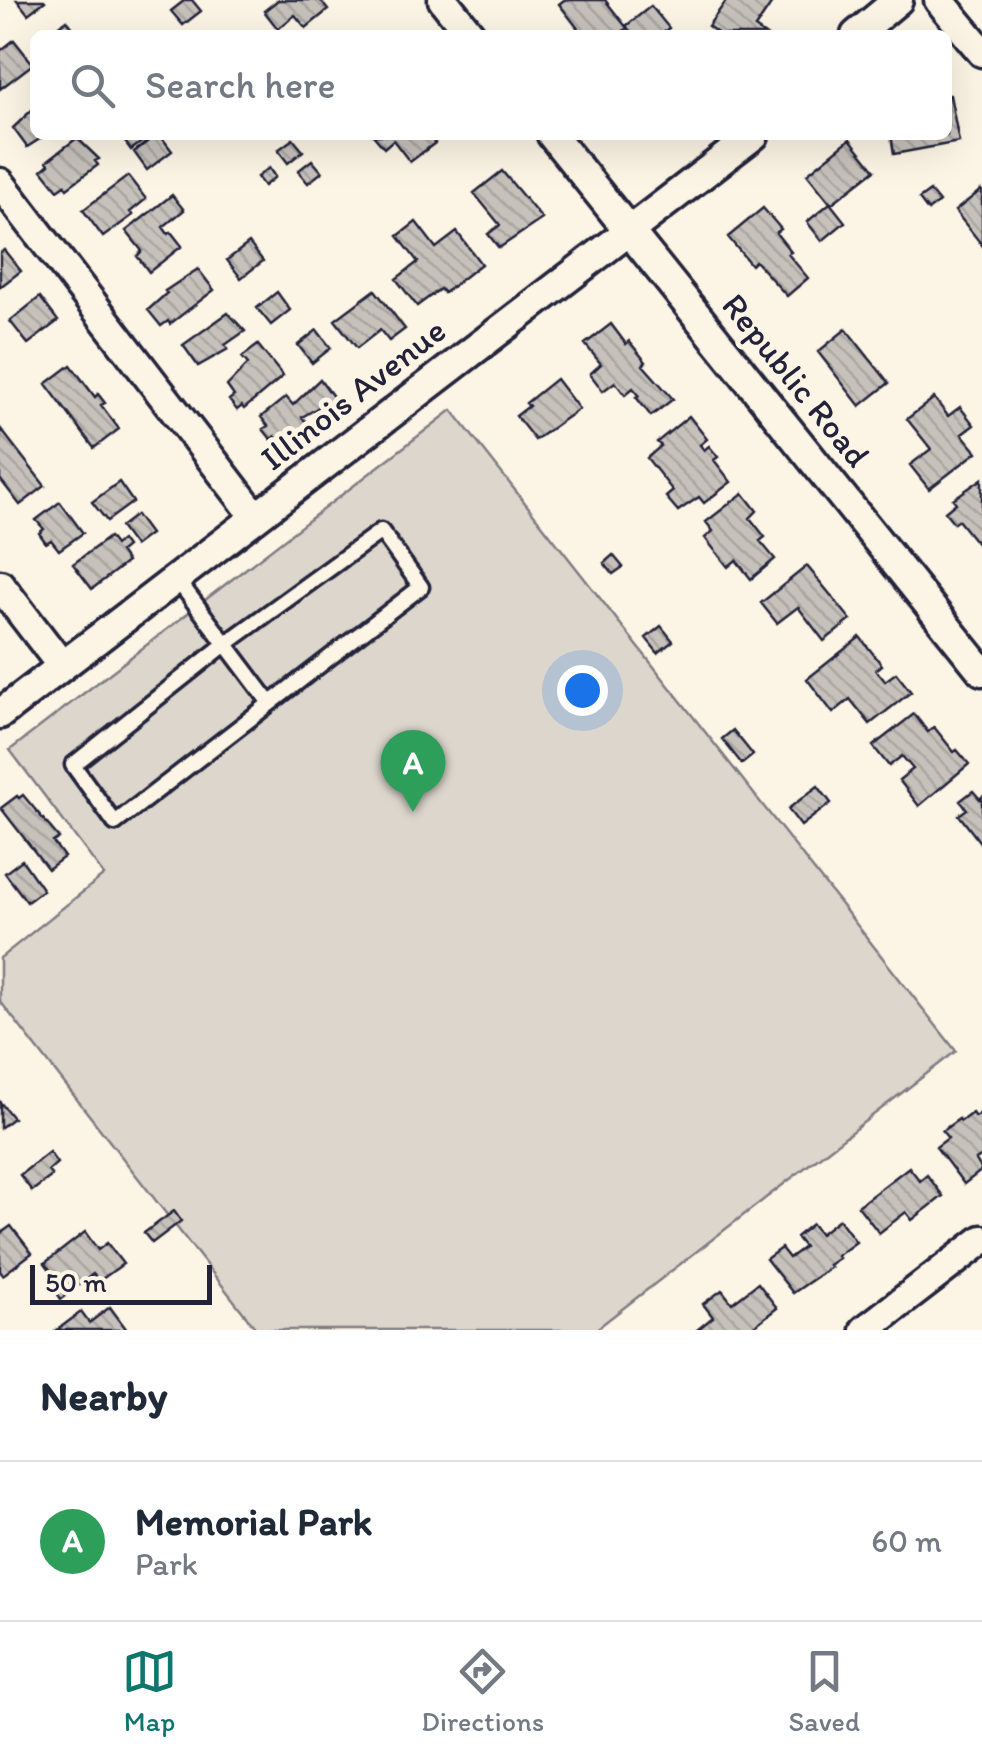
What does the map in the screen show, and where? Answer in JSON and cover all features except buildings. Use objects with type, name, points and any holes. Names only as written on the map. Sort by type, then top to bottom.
[{"type":"street","points":[[444,0],[468,30]]},
{"type":"street","points":[[862,30],[898,0]]},
{"type":"street","points":[[939,0],[982,52]]},
{"type":"street","name":"Republic Road","points":[[556,140],[982,671]]},
{"type":"street","name":"Illinois Avenue","points":[[0,714],[747,140]]},
{"type":"street","points":[[0,183],[256,516]]},
{"type":"street","points":[[0,584],[62,666]]},
{"type":"street","points":[[864,1330],[982,1240]]},
{"type":"lane","points":[[381,531],[421,587],[116,822],[73,765],[224,645],[381,531]]},
{"type":"lane","points":[[176,578],[270,703]]},
{"type":"shaded area","points":[[452,410],[956,1051],[595,1330],[257,1330],[0,1001],[0,958],[104,875],[10,750]]},
{"type":"place","name":"Memorial Park","points":[[413,812]]}]
